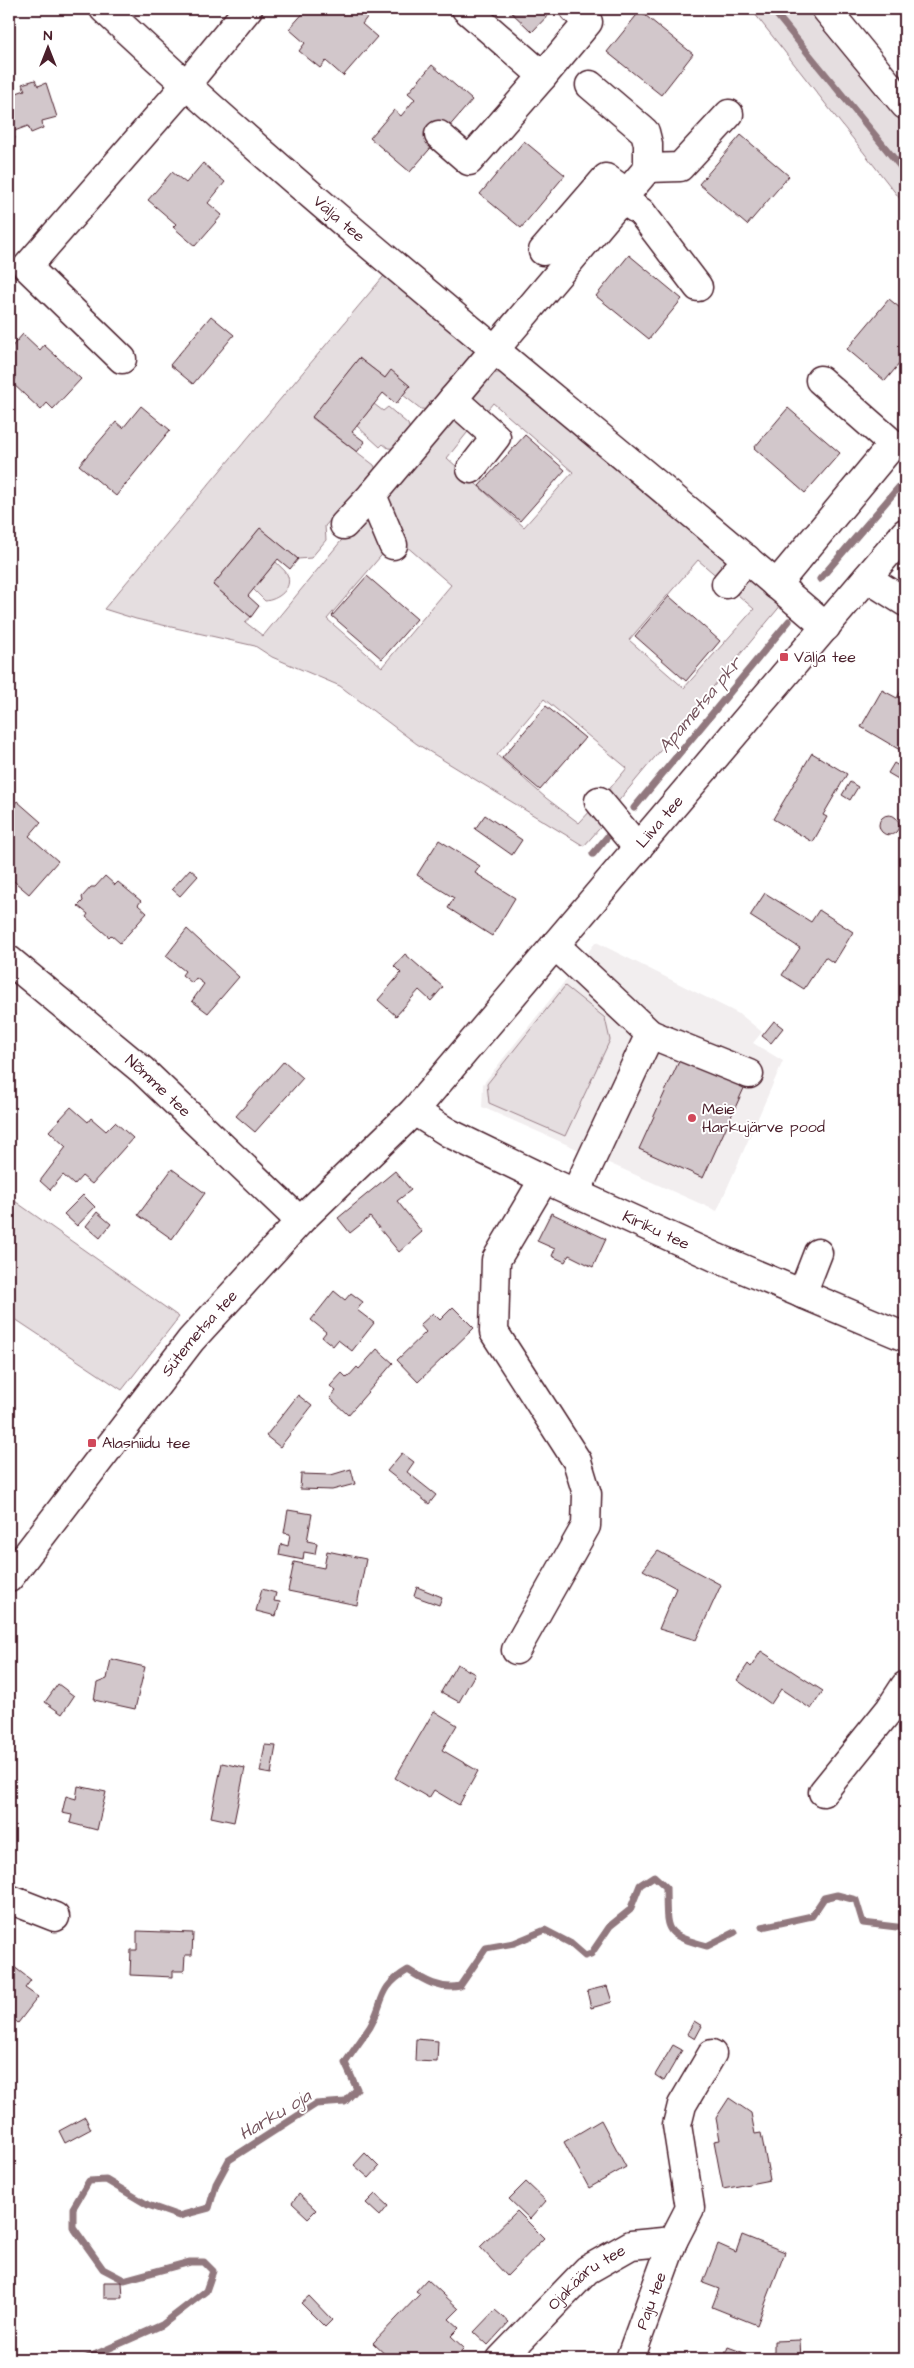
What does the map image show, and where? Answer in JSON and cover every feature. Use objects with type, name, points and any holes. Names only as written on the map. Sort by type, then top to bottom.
[{"type":"street","name":"Välja tee","points":[[104,9],[185,86],[494,352],[826,627]]},
{"type":"street","points":[[122,360],[27,267],[185,86],[248,9]]},
{"type":"street","points":[[466,9],[543,76]]},
{"type":"street","points":[[439,135],[469,161],[588,22],[574,9]]},
{"type":"street","points":[[826,9],[905,105]]},
{"type":"street","points":[[344,525],[372,495],[494,352],[648,168],[648,144],[645,132],[590,85]]},
{"type":"street","points":[[648,168],[680,168],[729,114]]},
{"type":"street","points":[[544,251],[606,178],[641,212],[698,287]]},
{"type":"street","points":[[776,585],[899,436],[820,380]]},
{"type":"street","points":[[453,399],[496,436],[471,469]]},
{"type":"street","points":[[372,495],[392,545]]},
{"type":"street","name":"Liiva tee","points":[[414,1111],[905,533]]},
{"type":"street","points":[[726,584],[746,559]]},
{"type":"street","points":[[867,578],[905,602]]},
{"type":"street","points":[[599,801],[638,848]]},
{"type":"street","points":[[555,945],[650,1034],[748,1074]]},
{"type":"street","name":"Nõmme tee","points":[[9,960],[142,1070],[300,1221]]},
{"type":"street","points":[[576,1192],[641,1048],[650,1034]]},
{"type":"street","name":"Kiriku tee","points":[[414,1111],[449,1133],[544,1179],[717,1258],[905,1337]]},
{"type":"street","name":"Sütemetsa tee","points":[[9,1578],[191,1340],[300,1221],[414,1111]]},
{"type":"street","points":[[516,1650],[586,1526],[587,1494],[576,1461],[494,1332],[496,1260],[544,1179]]},
{"type":"street","points":[[802,1294],[818,1254]]},
{"type":"street","points":[[823,1792],[890,1709],[905,1686]]},
{"type":"street","points":[[9,1899],[54,1917]]},
{"type":"street","points":[[673,2240],[690,2208],[677,2125],[682,2105],[712,2054]]},
{"type":"street","name":"Ojakääru tee","points":[[501,2359],[588,2270],[630,2245],[673,2240]]},
{"type":"street","name":"Paju tee","points":[[630,2359],[673,2240]]},
{"type":"shaded area","points":[[751,9],[808,9],[905,126],[905,205]]},
{"type":"shaded area","points":[[388,271],[476,343],[479,356],[432,410],[421,409],[403,395],[410,386],[391,371],[385,378],[359,358],[312,418],[374,465],[378,474],[339,521],[333,517],[325,526],[326,540],[311,558],[298,559],[260,528],[213,585],[251,617],[245,622],[263,636],[365,514],[386,550],[327,619],[382,667],[451,585],[397,538],[384,503],[455,413],[471,428],[447,458],[524,527],[573,472],[493,403],[484,414],[471,401],[470,395],[489,374],[505,372],[729,559],[729,566],[719,578],[698,560],[629,640],[684,688],[754,609],[730,588],[742,573],[782,604],[616,804],[606,793],[627,768],[544,699],[497,755],[546,798],[579,823],[593,808],[607,820],[584,846],[417,744],[340,686],[272,657],[255,646],[136,619],[104,609]]},
{"type":"shaded area","points":[[374,404],[383,411],[388,407],[408,424],[412,436],[401,449],[388,448],[383,444],[380,447],[357,426]]},
{"type":"shaded area","points":[[276,562],[287,574],[288,584],[279,596],[265,601],[253,589]]},
{"type":"shaded area","points":[[596,942],[741,1015],[762,1032],[753,1043],[783,1061],[717,1211],[482,1107],[483,1084]]},
{"type":"shaded area","points":[[565,986],[605,1018],[610,1040],[565,1136],[489,1103],[487,1084]]},
{"type":"shaded area","points":[[9,1197],[179,1317],[122,1390],[9,1315]]},
{"type":"building","points":[[307,9],[359,9],[368,16],[362,24],[377,37],[343,76],[326,61],[320,68],[299,51],[305,43],[289,29]]},
{"type":"building","points":[[508,9],[554,9],[532,32]]},
{"type":"building","points":[[640,11],[693,54],[661,95],[607,52]]},
{"type":"building","points":[[432,65],[472,100],[410,172],[370,138],[394,110],[401,116],[415,99],[408,93]]},
{"type":"building","points":[[35,80],[38,86],[46,83],[57,117],[42,121],[43,128],[31,133],[28,126],[9,133],[9,89],[11,95],[25,90],[22,84]]},
{"type":"building","points":[[9,133],[15,137],[13,147],[9,146]]},
{"type":"building","points":[[741,135],[789,176],[747,225],[699,184]]},
{"type":"building","points":[[524,141],[565,175],[521,228],[480,194]]},
{"type":"building","points":[[203,163],[225,182],[208,203],[222,215],[195,246],[173,227],[176,224],[148,200],[172,172],[186,183]]},
{"type":"building","points":[[629,255],[682,299],[649,339],[596,296]]},
{"type":"building","points":[[889,299],[905,312],[905,357],[885,381],[847,349]]},
{"type":"building","points":[[211,316],[234,335],[193,384],[170,365]]},
{"type":"building","points":[[23,334],[40,350],[44,345],[81,379],[53,409],[47,403],[41,410],[12,383],[16,378],[9,371],[9,350]]},
{"type":"building","points":[[359,358],[385,378],[391,370],[410,386],[396,404],[383,393],[352,432],[365,442],[357,452],[312,417]]},
{"type":"building","points":[[141,406],[170,430],[116,496],[79,465],[116,422],[123,428]]},
{"type":"building","points":[[788,408],[840,453],[805,493],[754,448]]},
{"type":"building","points":[[525,435],[565,470],[520,521],[479,486]]},
{"type":"building","points":[[260,528],[298,559],[290,569],[278,559],[248,596],[259,606],[251,617],[213,585]]},
{"type":"building","points":[[367,576],[417,619],[382,659],[332,616]]},
{"type":"building","points":[[669,596],[720,641],[686,681],[635,636]]},
{"type":"building","points":[[902,689],[905,691],[905,753],[861,727],[882,690],[897,698]]},
{"type":"building","points":[[546,706],[585,738],[540,790],[502,758]]},
{"type":"building","points":[[812,753],[847,774],[823,815],[827,817],[813,842],[773,819]]},
{"type":"building","points":[[894,763],[905,770],[900,780],[888,773]]},
{"type":"building","points":[[850,782],[858,787],[850,800],[842,795]]},
{"type":"building","points":[[17,801],[41,822],[29,836],[58,861],[29,894],[9,877],[9,811]]},
{"type":"building","points":[[485,815],[522,840],[512,855],[475,829]]},
{"type":"building","points":[[885,815],[893,815],[899,821],[899,829],[893,835],[885,835],[879,829],[879,821]]},
{"type":"building","points":[[439,840],[480,866],[475,873],[515,898],[492,936],[448,908],[454,898],[417,875]]},
{"type":"building","points":[[190,869],[198,876],[180,896],[172,889]]},
{"type":"building","points":[[105,876],[115,885],[118,882],[141,901],[138,905],[147,913],[120,943],[111,935],[109,937],[86,917],[88,914],[78,906],[83,901],[82,897],[91,887],[95,887]]},
{"type":"building","points":[[765,893],[811,922],[819,910],[853,932],[834,963],[825,957],[804,989],[782,975],[800,948],[750,916]]},
{"type":"building","points":[[187,929],[239,977],[208,1013],[192,1001],[204,984],[196,978],[192,983],[182,975],[185,971],[166,956]]},
{"type":"building","points":[[405,954],[443,987],[431,1001],[419,990],[396,1016],[378,1000],[401,973],[394,966]]},
{"type":"building","points":[[774,1021],[783,1028],[771,1043],[762,1036]]},
{"type":"building","name":"Meie Harkujärve pood","points":[[681,1057],[745,1086],[703,1178],[639,1149]]},
{"type":"building","points":[[284,1061],[303,1078],[255,1132],[236,1116]]},
{"type":"building","points":[[71,1107],[88,1122],[91,1118],[106,1131],[115,1122],[133,1138],[92,1184],[82,1176],[74,1185],[63,1175],[50,1190],[40,1181],[66,1147],[49,1131]]},
{"type":"building","points":[[172,1169],[205,1193],[172,1239],[138,1215]]},
{"type":"building","points":[[395,1171],[411,1190],[397,1201],[422,1232],[399,1252],[370,1217],[350,1233],[338,1218]]},
{"type":"building","points":[[83,1195],[95,1207],[77,1226],[64,1214]]},
{"type":"building","points":[[97,1212],[111,1224],[100,1238],[86,1226]]},
{"type":"building","points":[[551,1213],[606,1239],[593,1267],[569,1255],[565,1262],[552,1256],[555,1249],[537,1241]]},
{"type":"building","points":[[334,1291],[345,1300],[351,1293],[363,1302],[357,1310],[374,1323],[352,1351],[338,1340],[333,1346],[322,1337],[326,1332],[311,1320]]},
{"type":"building","points":[[453,1307],[474,1328],[418,1382],[397,1360],[426,1332],[420,1325],[433,1313],[440,1320]]},
{"type":"building","points":[[377,1349],[393,1363],[348,1415],[330,1398],[336,1391],[330,1386],[342,1373],[347,1378],[357,1367],[359,1369]]},
{"type":"building","points":[[298,1395],[312,1406],[280,1447],[266,1436]]},
{"type":"building","points":[[402,1453],[414,1462],[407,1472],[436,1495],[429,1504],[387,1471]]},
{"type":"building","points":[[351,1469],[355,1484],[332,1490],[300,1489],[301,1474],[331,1475]]},
{"type":"building","points":[[288,1510],[312,1514],[307,1541],[317,1543],[315,1554],[304,1552],[303,1560],[279,1555],[281,1544],[288,1546],[290,1534],[284,1533]]},
{"type":"building","points":[[327,1551],[366,1559],[357,1605],[288,1591],[294,1562],[324,1568]]},
{"type":"building","points":[[658,1551],[721,1585],[696,1640],[659,1629],[676,1588],[643,1570]]},
{"type":"building","points":[[417,1587],[442,1597],[439,1605],[414,1596]]},
{"type":"building","points":[[262,1589],[276,1593],[274,1601],[280,1602],[276,1616],[256,1611]]},
{"type":"building","points":[[761,1651],[823,1691],[811,1709],[781,1689],[771,1704],[737,1680],[748,1664],[751,1667]]},
{"type":"building","points":[[111,1659],[145,1667],[135,1709],[94,1700],[97,1683],[107,1679]]},
{"type":"building","points":[[457,1664],[475,1674],[459,1702],[441,1692]]},
{"type":"building","points":[[58,1684],[74,1696],[62,1714],[45,1702]]},
{"type":"building","points":[[434,1711],[457,1725],[442,1750],[478,1771],[459,1805],[434,1790],[429,1798],[395,1778]]},
{"type":"building","points":[[265,1745],[276,1746],[271,1774],[260,1772]]},
{"type":"building","points":[[222,1763],[245,1768],[234,1822],[211,1817]]},
{"type":"building","points":[[78,1786],[106,1792],[97,1830],[70,1823],[72,1815],[62,1813],[66,1796],[76,1799]]},
{"type":"building","points":[[137,1931],[193,1933],[192,1955],[185,1955],[184,1971],[173,1971],[173,1977],[130,1975],[131,1950],[137,1950]]},
{"type":"building","points":[[9,1963],[31,1980],[25,1988],[38,1997],[18,2023],[9,2015]]},
{"type":"building","points":[[607,1986],[612,2002],[591,2008],[587,1991]]},
{"type":"building","points":[[694,2021],[702,2026],[695,2039],[687,2034]]},
{"type":"building","points":[[416,2039],[438,2041],[437,2062],[415,2061]]},
{"type":"building","points":[[673,2045],[682,2050],[664,2081],[655,2075]]},
{"type":"building","points":[[729,2098],[751,2113],[755,2134],[761,2133],[770,2180],[723,2189],[714,2141],[720,2140],[716,2118]]},
{"type":"building","points":[[85,2117],[91,2129],[65,2143],[59,2131]]},
{"type":"building","points":[[601,2120],[626,2167],[589,2188],[564,2142]]},
{"type":"building","points":[[365,2153],[379,2167],[369,2178],[354,2165]]},
{"type":"building","points":[[526,2182],[546,2201],[530,2219],[509,2199]]},
{"type":"building","points":[[299,2194],[316,2210],[308,2218],[292,2203]]},
{"type":"building","points":[[375,2194],[388,2206],[380,2216],[366,2203]]},
{"type":"building","points":[[517,2211],[544,2238],[507,2276],[480,2247]]},
{"type":"building","points":[[742,2235],[785,2252],[757,2325],[712,2307],[719,2289],[703,2283],[718,2244],[736,2252]]},
{"type":"building","points":[[427,2279],[459,2309],[449,2319],[459,2328],[451,2336],[464,2348],[453,2359],[390,2359],[373,2343],[420,2294],[416,2291]]},
{"type":"building","points":[[104,2282],[122,2282],[123,2298],[104,2298]]},
{"type":"building","points":[[309,2296],[332,2320],[325,2327],[301,2303]]},
{"type":"building","points":[[495,2310],[509,2322],[488,2345],[474,2332]]},
{"type":"building","points":[[800,2340],[801,2359],[774,2359],[774,2341]]},
{"type":"building","points":[[728,2347],[747,2354],[745,2359],[723,2359]]},
{"type":"waterway","points":[[772,9],[905,172]]},
{"type":"waterway","points":[[820,579],[905,480]]},
{"type":"waterway","name":"Apametsa pkr","points":[[634,808],[789,621]]},
{"type":"waterway","name":"Apametsa pkr","points":[[593,854],[612,831]]},
{"type":"waterway","name":"Harku oja","points":[[85,2359],[162,2325],[206,2291],[213,2271],[204,2262],[190,2262],[124,2280],[103,2269],[73,2227],[73,2208],[89,2181],[106,2180],[148,2205],[179,2216],[209,2208],[216,2184],[229,2160],[316,2104],[345,2102],[357,2089],[345,2063],[375,2018],[386,1989],[408,1970],[439,1986],[460,1986],[486,1948],[514,1943],[545,1930],[570,1943],[585,1956],[591,1954],[610,1926],[630,1910],[640,1885],[654,1876],[666,1887],[666,1914],[670,1929],[675,1934],[692,1942],[707,1946],[735,1932]]},
{"type":"waterway","name":"Harku oja","points":[[762,1927],[812,1916],[824,1898],[837,1895],[856,1900],[863,1923],[905,1928]]},
{"type":"place","name":"Välja tee","points":[[784,657]]},
{"type":"place","name":"Meie Harkujärve pood","points":[[692,1118]]},
{"type":"place","name":"Alasniidu tee","points":[[92,1443]]}]
